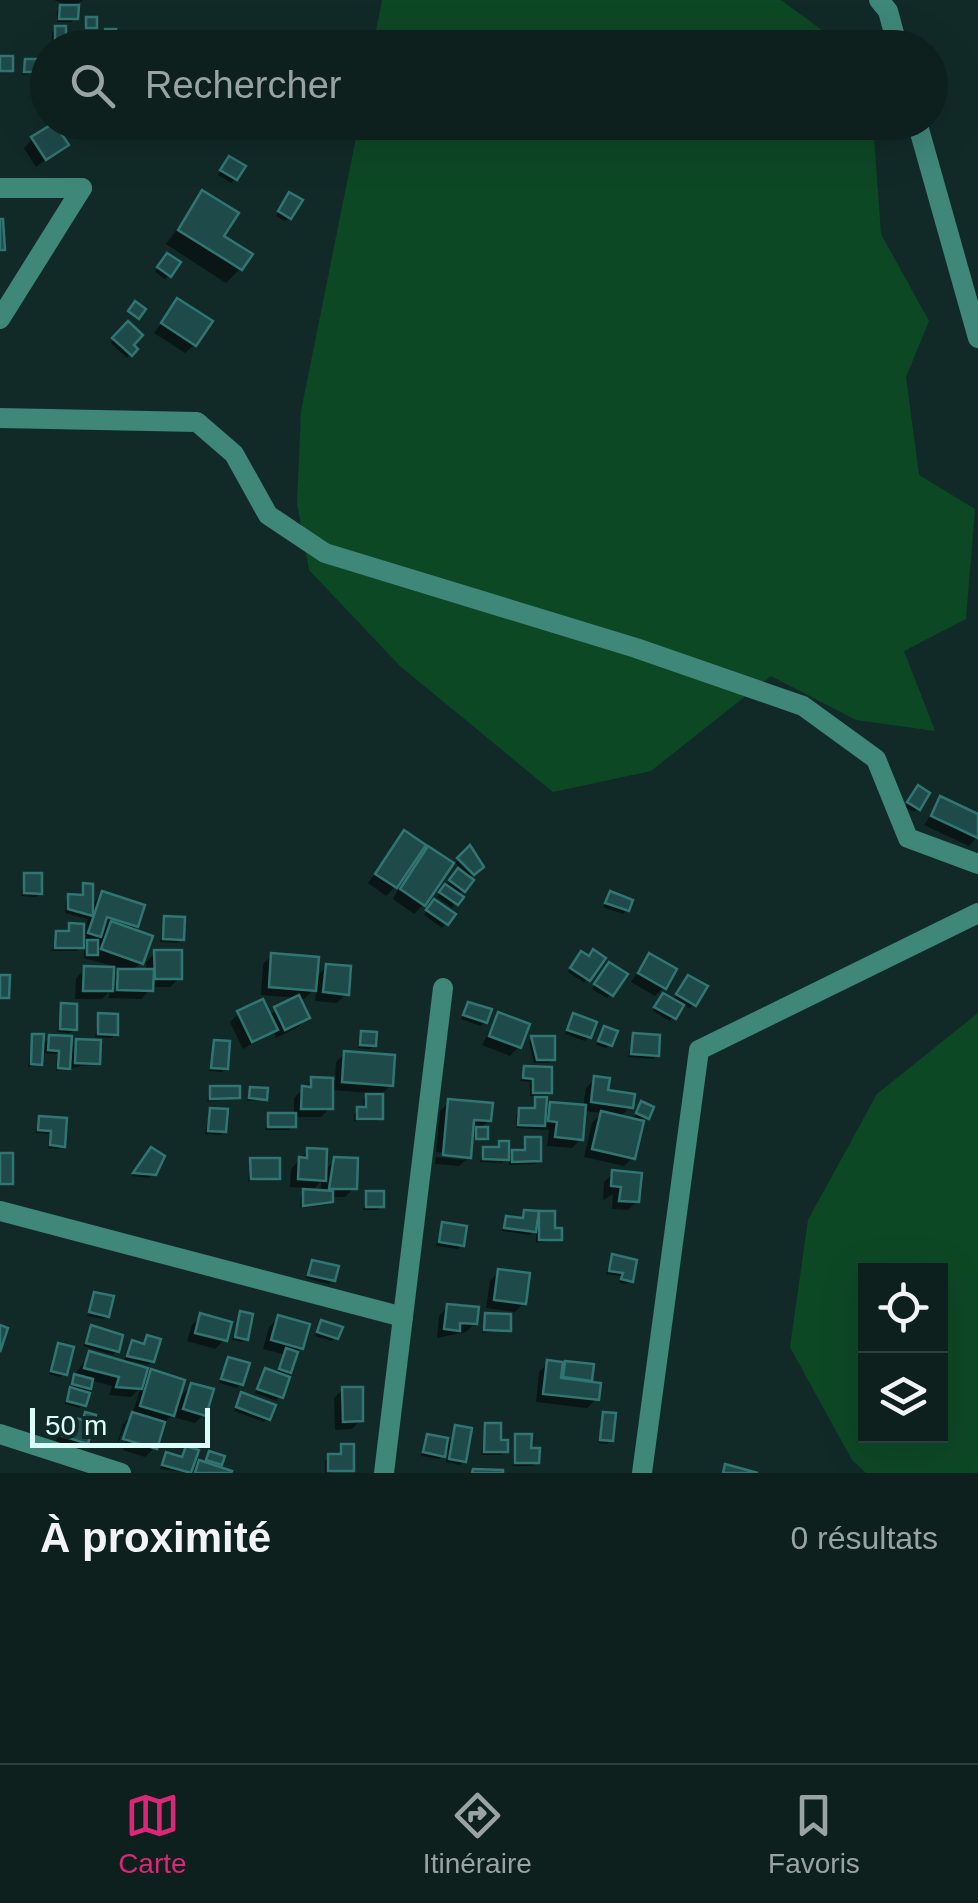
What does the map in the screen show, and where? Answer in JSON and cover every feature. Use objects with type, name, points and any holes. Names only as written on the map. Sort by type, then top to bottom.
[{"type":"street","points":[[879,0],[888,11],[893,30]]},
{"type":"street","points":[[921,140],[978,338]]},
{"type":"street","points":[[0,188],[82,188],[0,319]]},
{"type":"street","points":[[0,418],[198,422],[234,454],[268,516],[325,552],[636,648],[802,706],[876,759],[908,838],[978,864]]},
{"type":"street","points":[[642,1473],[698,1050],[978,913]]},
{"type":"street","points":[[384,1473],[443,988]]},
{"type":"street","points":[[0,1211],[403,1318]]},
{"type":"street","points":[[0,1434],[121,1473]]},
{"type":"shaded area","points":[[382,0],[781,0],[822,30],[376,30]]},
{"type":"shaded area","points":[[356,140],[874,140],[881,234],[929,321],[906,377],[919,475],[975,509],[966,619],[904,651],[935,731],[856,720],[771,676],[651,771],[553,792],[400,666],[309,570],[297,503],[301,411]]},
{"type":"shaded area","points":[[978,1013],[978,1473],[866,1473],[852,1460],[790,1347],[808,1220],[877,1094]]},
{"type":"building","points":[[60,5],[79,5],[78,19],[59,19]]},
{"type":"building","points":[[86,17],[97,17],[97,28],[86,28]]},
{"type":"building","points":[[0,56],[13,56],[13,71],[0,71]]},
{"type":"building","points":[[25,59],[30,59],[30,72],[24,72]]},
{"type":"building","points":[[33,140],[66,140],[69,145],[46,160]]},
{"type":"building","points":[[229,156],[246,166],[237,180],[220,170]]},
{"type":"building","points":[[202,190],[239,213],[224,236],[253,254],[242,270],[178,230]]},
{"type":"building","points":[[289,192],[303,200],[291,219],[278,211]]},
{"type":"building","points":[[3,219],[5,250],[0,250]]},
{"type":"building","points":[[167,253],[181,262],[171,277],[157,267]]},
{"type":"building","points":[[177,298],[213,321],[196,346],[161,323]]},
{"type":"building","points":[[135,301],[146,309],[139,319],[128,311]]},
{"type":"building","points":[[128,321],[143,335],[134,345],[138,349],[132,356],[112,338]]},
{"type":"building","points":[[918,785],[930,793],[920,810],[907,802]]},
{"type":"building","points":[[940,796],[978,814],[978,838],[931,816]]},
{"type":"building","points":[[404,830],[426,845],[397,888],[375,874]]},
{"type":"building","points":[[470,845],[484,867],[474,875],[457,858]]},
{"type":"building","points":[[428,846],[454,863],[425,906],[400,889]]},
{"type":"building","points":[[458,868],[474,880],[465,892],[449,880]]},
{"type":"building","points":[[24,873],[42,873],[42,894],[24,893]]},
{"type":"building","points":[[83,883],[93,884],[93,916],[68,909],[68,894],[83,895]]},
{"type":"building","points":[[445,884],[464,897],[458,905],[439,892]]},
{"type":"building","points":[[102,891],[145,905],[138,927],[107,917],[101,937],[88,933]]},
{"type":"building","points":[[610,891],[633,900],[629,911],[605,903]]},
{"type":"building","points":[[434,899],[456,914],[448,925],[426,910]]},
{"type":"building","points":[[164,916],[185,917],[184,940],[163,939]]},
{"type":"building","points":[[111,921],[153,936],[143,964],[101,949]]},
{"type":"building","points":[[69,923],[84,924],[84,948],[55,948],[56,931],[69,931]]},
{"type":"building","points":[[87,940],[98,940],[98,955],[87,955]]},
{"type":"building","points":[[593,949],[606,958],[590,981],[570,968],[581,951],[589,956]]},
{"type":"building","points":[[154,950],[182,950],[182,979],[155,979]]},
{"type":"building","points":[[271,953],[319,957],[316,991],[269,987]]},
{"type":"building","points":[[649,953],[677,969],[666,989],[638,973]]},
{"type":"building","points":[[609,962],[628,974],[613,996],[594,984]]},
{"type":"building","points":[[326,964],[351,966],[349,995],[323,992]]},
{"type":"building","points":[[84,966],[114,967],[113,991],[83,991]]},
{"type":"building","points":[[118,969],[154,969],[153,991],[117,990]]},
{"type":"building","points":[[0,975],[10,975],[9,998],[0,998]]},
{"type":"building","points":[[688,975],[708,986],[696,1006],[676,994]]},
{"type":"building","points":[[663,993],[684,1005],[676,1019],[654,1007]]},
{"type":"building","points":[[299,995],[310,1018],[285,1030],[274,1007]]},
{"type":"building","points":[[263,999],[278,1030],[252,1042],[237,1011]]},
{"type":"building","points":[[468,1002],[492,1009],[487,1023],[463,1015]]},
{"type":"building","points":[[61,1003],[77,1004],[77,1030],[60,1029]]},
{"type":"building","points":[[498,1012],[530,1024],[521,1048],[489,1036]]},
{"type":"building","points":[[98,1013],[118,1014],[118,1035],[98,1034]]},
{"type":"building","points":[[573,1013],[597,1022],[591,1038],[567,1030]]},
{"type":"building","points":[[604,1026],[618,1031],[612,1046],[598,1041]]},
{"type":"building","points":[[361,1031],[377,1032],[376,1046],[360,1045]]},
{"type":"building","points":[[633,1033],[660,1035],[659,1056],[631,1054]]},
{"type":"building","points":[[32,1034],[44,1034],[42,1065],[31,1064]]},
{"type":"building","points":[[49,1035],[72,1036],[70,1069],[58,1068],[59,1051],[48,1050]]},
{"type":"building","points":[[531,1036],[555,1036],[555,1060],[537,1060]]},
{"type":"building","points":[[76,1039],[101,1040],[100,1064],[75,1063]]},
{"type":"building","points":[[214,1040],[230,1041],[228,1069],[211,1068]]},
{"type":"building","points":[[344,1051],[395,1055],[393,1086],[342,1082]]},
{"type":"building","points":[[524,1066],[552,1067],[552,1093],[533,1093],[533,1079],[523,1078]]},
{"type":"building","points":[[594,1076],[610,1078],[608,1090],[635,1094],[633,1108],[591,1102]]},
{"type":"building","points":[[311,1077],[333,1078],[333,1109],[301,1109],[302,1086],[311,1087]]},
{"type":"building","points":[[210,1086],[240,1086],[240,1098],[210,1099]]},
{"type":"building","points":[[250,1087],[268,1088],[267,1100],[249,1098]]},
{"type":"building","points":[[366,1094],[383,1094],[383,1119],[357,1119],[357,1107],[366,1107]]},
{"type":"building","points":[[535,1097],[547,1097],[545,1126],[518,1125],[519,1108],[535,1108]]},
{"type":"building","points":[[448,1099],[493,1103],[491,1121],[474,1120],[471,1158],[443,1155]]},
{"type":"building","points":[[641,1101],[654,1107],[649,1119],[636,1113]]},
{"type":"building","points":[[550,1102],[586,1105],[583,1140],[555,1137],[557,1122],[548,1121]]},
{"type":"building","points":[[210,1108],[228,1109],[226,1132],[208,1131]]},
{"type":"building","points":[[601,1111],[644,1121],[635,1159],[592,1149]]},
{"type":"building","points":[[268,1113],[296,1113],[296,1127],[268,1127]]},
{"type":"building","points":[[39,1116],[67,1118],[65,1147],[50,1145],[51,1131],[38,1130]]},
{"type":"building","points":[[476,1127],[488,1127],[488,1139],[476,1139]]},
{"type":"building","points":[[525,1137],[541,1137],[541,1161],[512,1162],[512,1150],[525,1150]]},
{"type":"building","points":[[499,1141],[509,1141],[509,1160],[483,1159],[483,1147],[499,1147]]},
{"type":"building","points":[[151,1147],[165,1156],[156,1175],[133,1173]]},
{"type":"building","points":[[307,1148],[327,1149],[326,1181],[298,1179],[299,1157],[307,1158]]},
{"type":"building","points":[[0,1153],[13,1153],[13,1184],[0,1184]]},
{"type":"building","points":[[334,1157],[358,1158],[357,1189],[329,1189]]},
{"type":"building","points":[[250,1158],[280,1158],[280,1179],[251,1179]]},
{"type":"building","points":[[612,1170],[642,1173],[639,1202],[619,1201],[621,1187],[611,1186]]},
{"type":"building","points":[[303,1189],[333,1191],[333,1202],[303,1206]]},
{"type":"building","points":[[366,1191],[384,1191],[384,1207],[366,1207]]},
{"type":"building","points":[[524,1210],[539,1211],[536,1232],[504,1228],[506,1216],[523,1218]]},
{"type":"building","points":[[539,1211],[555,1211],[555,1228],[562,1228],[562,1240],[539,1240]]},
{"type":"building","points":[[442,1222],[467,1226],[464,1246],[439,1242]]},
{"type":"building","points":[[612,1254],[637,1260],[633,1282],[621,1279],[623,1273],[609,1271]]},
{"type":"building","points":[[312,1260],[339,1266],[335,1281],[308,1275]]},
{"type":"building","points":[[498,1269],[530,1273],[526,1304],[494,1300]]},
{"type":"building","points":[[94,1292],[114,1296],[109,1317],[89,1312]]},
{"type":"building","points":[[447,1304],[479,1307],[477,1324],[460,1323],[460,1331],[444,1329]]},
{"type":"building","points":[[240,1311],[253,1314],[248,1340],[235,1337]]},
{"type":"building","points":[[200,1313],[232,1322],[227,1341],[195,1333]]},
{"type":"building","points":[[485,1313],[511,1314],[511,1331],[484,1330]]},
{"type":"building","points":[[278,1315],[310,1324],[303,1349],[271,1340]]},
{"type":"building","points":[[321,1320],[343,1327],[338,1339],[317,1332]]},
{"type":"building","points":[[0,1325],[8,1328],[0,1352]]},
{"type":"building","points":[[91,1325],[123,1335],[119,1352],[86,1343]]},
{"type":"building","points":[[147,1335],[161,1339],[154,1362],[127,1356],[132,1340],[144,1344]]},
{"type":"building","points":[[58,1343],[74,1347],[67,1375],[51,1371]]},
{"type":"building","points":[[286,1348],[298,1352],[291,1373],[279,1369]]},
{"type":"building","points":[[89,1351],[148,1368],[142,1389],[116,1387],[119,1377],[84,1368]]},
{"type":"building","points":[[228,1357],[250,1363],[243,1385],[221,1379]]},
{"type":"building","points":[[547,1360],[563,1362],[561,1378],[601,1383],[599,1400],[543,1394]]},
{"type":"building","points":[[565,1361],[594,1364],[592,1381],[563,1377]]},
{"type":"building","points":[[265,1368],[290,1377],[283,1398],[257,1389]]},
{"type":"building","points":[[151,1369],[185,1380],[174,1416],[140,1406]]},
{"type":"building","points":[[74,1374],[93,1379],[91,1389],[72,1384]]},
{"type":"building","points":[[191,1383],[214,1389],[206,1416],[183,1409]]},
{"type":"building","points":[[70,1387],[90,1393],[86,1406],[67,1401]]},
{"type":"building","points":[[342,1387],[363,1387],[363,1421],[343,1422]]},
{"type":"building","points":[[241,1392],[276,1405],[270,1420],[236,1407]]},
{"type":"building","points":[[85,1412],[96,1415],[88,1444],[62,1436],[68,1416],[83,1420]]},
{"type":"building","points":[[132,1412],[165,1422],[157,1449],[123,1439]]},
{"type":"building","points":[[603,1412],[616,1413],[613,1441],[600,1440]]},
{"type":"building","points":[[485,1423],[501,1423],[501,1440],[508,1440],[508,1452],[484,1452]]},
{"type":"building","points":[[455,1425],[472,1428],[466,1462],[449,1459]]},
{"type":"building","points":[[427,1434],[448,1438],[445,1457],[423,1452]]},
{"type":"building","points":[[515,1434],[532,1434],[531,1448],[540,1448],[539,1463],[515,1463]]},
{"type":"building","points":[[341,1444],[354,1444],[354,1471],[328,1471],[328,1454],[341,1454]]},
{"type":"building","points":[[186,1446],[199,1450],[191,1473],[162,1465],[166,1452],[182,1457]]},
{"type":"building","points":[[209,1451],[225,1456],[222,1465],[206,1460]]},
{"type":"building","points":[[199,1460],[232,1471],[195,1473]]},
{"type":"building","points":[[725,1464],[758,1473],[723,1473]]},
{"type":"building","points":[[473,1469],[503,1470],[503,1473],[472,1473]]}]
